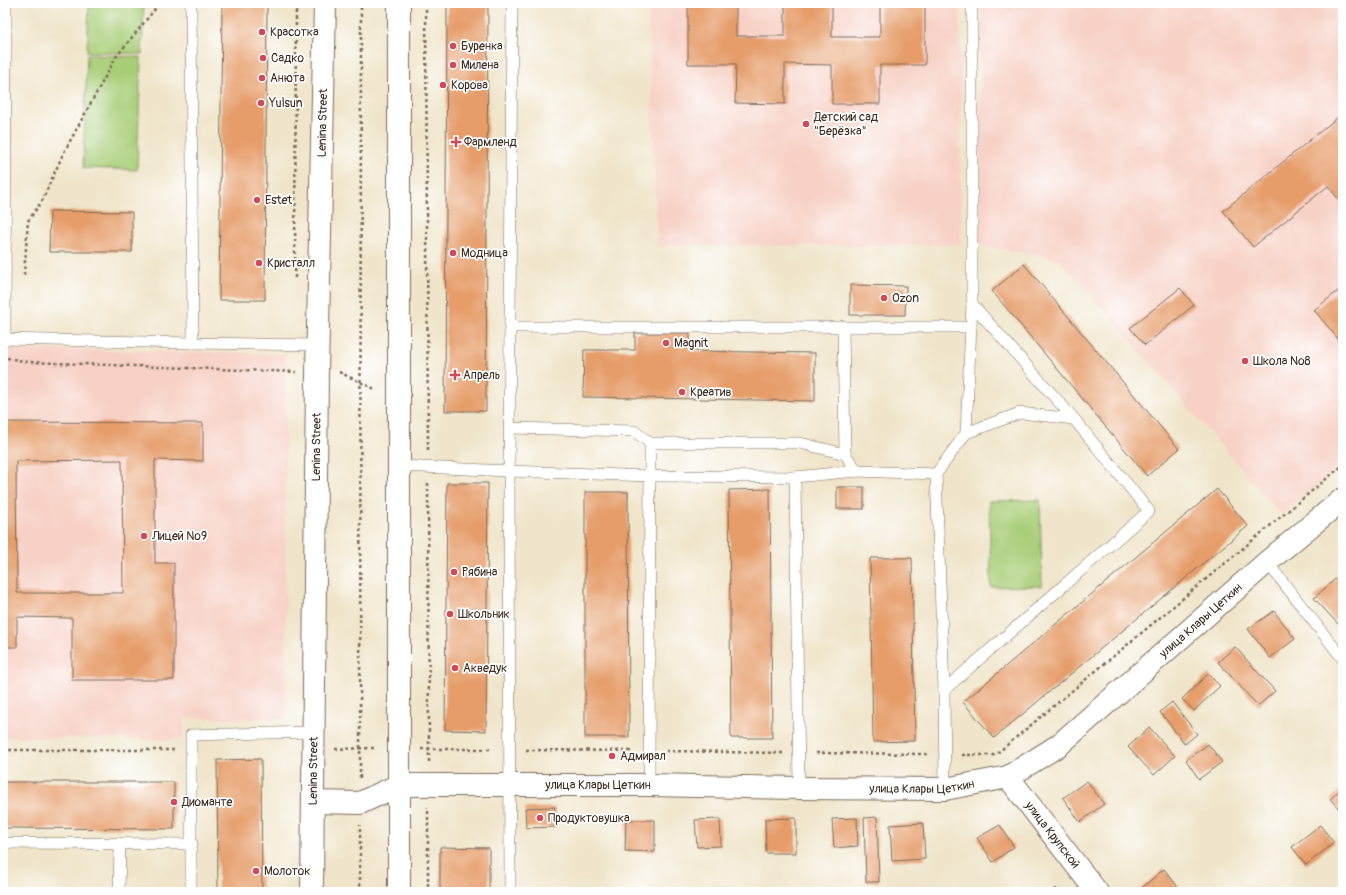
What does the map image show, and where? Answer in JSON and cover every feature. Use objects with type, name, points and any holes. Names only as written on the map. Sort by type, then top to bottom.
[{"type":"main road","name":"Lenina Street","points":[[312,892],[318,360],[325,3]]},
{"type":"main road","points":[[399,3],[399,892]]},
{"type":"main road","name":"улица Клары Цеткин","points":[[399,785],[649,785],[945,790],[1008,777],[1058,745],[1267,562],[1343,499]]},
{"type":"main road","name":"улица Крупской","points":[[1008,777],[1096,892]]},
{"type":"main road","points":[[313,802],[360,803],[399,785]]},
{"type":"lane","points":[[6,3],[4,339],[193,343],[318,360]]},
{"type":"lane","points":[[191,3],[193,343]]},
{"type":"lane","points":[[510,892],[509,471],[512,3]]},
{"type":"lane","points":[[966,433],[972,304],[972,3]]},
{"type":"lane","points":[[944,690],[1149,511],[1074,419],[972,304]]},
{"type":"lane","points":[[843,326],[845,454],[856,471]]},
{"type":"lane","points":[[511,327],[971,327]]},
{"type":"lane","points":[[945,790],[944,690],[936,474],[966,433],[1020,413],[1074,419]]},
{"type":"lane","points":[[510,428],[634,431],[650,443],[800,443],[845,454]]},
{"type":"lane","points":[[649,785],[650,443]]},
{"type":"lane","points":[[399,466],[651,476],[795,477],[856,471],[936,474]]},
{"type":"lane","points":[[795,477],[799,788]]},
{"type":"lane","points":[[1267,562],[1343,659]]},
{"type":"lane","points":[[191,892],[191,735],[314,741]]},
{"type":"lane","points":[[3,843],[192,844]]},
{"type":"lane","points":[[119,892],[120,844]]},
{"type":"path","points":[[24,276],[28,221],[42,201],[63,154],[116,57],[160,3]]},
{"type":"path","points":[[360,892],[361,3]]},
{"type":"path","points":[[426,3],[429,749],[428,892]]},
{"type":"path","points":[[3,357],[29,362],[318,360],[428,416]]},
{"type":"path","points":[[314,741],[360,748],[995,755],[1343,465]]},
{"type":"path","points":[[3,750],[192,750]]},
{"type":"shaded area","name":"Детский сад \"Берёзка\"","points":[[648,3],[960,3],[961,245],[657,246]]},
{"type":"shaded area","name":"Школа №8","points":[[981,3],[1343,3],[1343,463],[1281,515],[1060,259],[979,245]]},
{"type":"shaded area","name":"Лицей №9","points":[[3,348],[285,354],[286,719],[185,718],[182,740],[3,737]]},
{"type":"green space","points":[[89,3],[144,3],[142,54],[87,52]]},
{"type":"green space","points":[[87,55],[141,57],[137,170],[83,168]]},
{"type":"green space","points":[[1040,500],[1042,586],[991,587],[989,501]]},
{"type":"building","points":[[222,3],[267,3],[265,300],[219,300]]},
{"type":"building","points":[[447,3],[488,3],[486,411],[445,411]]},
{"type":"building","points":[[688,3],[736,3],[736,36],[785,36],[785,3],[832,3],[832,37],[880,37],[880,3],[925,3],[925,65],[880,65],[880,104],[832,104],[832,65],[785,64],[785,104],[735,103],[736,64],[688,64]]},
{"type":"building","points":[[1343,113],[1343,205],[1328,186],[1253,247],[1223,211]]},
{"type":"building","points":[[50,211],[132,212],[132,252],[49,252]]},
{"type":"building","points":[[1024,264],[1179,449],[1147,476],[992,291]]},
{"type":"building","points":[[850,285],[906,286],[905,315],[850,315]]},
{"type":"building","name":"Школа №8","points":[[1343,287],[1343,345],[1314,310]]},
{"type":"building","points":[[1180,288],[1194,305],[1145,345],[1130,328]]},
{"type":"building","points":[[635,333],[690,333],[690,351],[815,353],[815,401],[583,397],[584,350],[635,350]]},
{"type":"building","name":"Лицей №9","points":[[3,422],[203,423],[203,461],[155,460],[155,563],[174,563],[174,680],[72,680],[72,618],[17,617],[17,647],[3,647]],"holes":[[[122,460],[123,593],[17,593],[16,461]]]},
{"type":"building","points":[[447,483],[488,483],[486,731],[445,730]]},
{"type":"building","points":[[837,487],[864,487],[864,509],[837,509]]},
{"type":"building","points":[[770,489],[772,738],[731,738],[729,490]]},
{"type":"building","points":[[1217,489],[1248,526],[994,738],[963,702]]},
{"type":"building","points":[[585,492],[628,492],[629,737],[585,737]]},
{"type":"building","points":[[870,558],[912,558],[915,741],[873,742]]},
{"type":"building","points":[[1343,572],[1343,619],[1338,624],[1314,598]]},
{"type":"building","points":[[1274,611],[1295,639],[1270,658],[1248,629]]},
{"type":"building","points":[[1235,647],[1275,691],[1258,706],[1218,662]]},
{"type":"building","points":[[1208,674],[1220,686],[1194,711],[1182,699]]},
{"type":"building","points":[[1172,702],[1197,734],[1185,744],[1160,712]]},
{"type":"building","points":[[1149,727],[1175,756],[1154,775],[1128,747]]},
{"type":"building","points":[[1343,729],[1343,742],[1337,735]]},
{"type":"building","points":[[1208,744],[1222,762],[1199,779],[1186,760]]},
{"type":"building","points":[[261,759],[262,892],[218,892],[217,760]]},
{"type":"building","points":[[1087,781],[1104,804],[1080,822],[1063,798]]},
{"type":"building","points":[[3,782],[174,782],[174,829],[3,828]]},
{"type":"building","points":[[1343,787],[1343,813],[1330,799]]},
{"type":"building","name":"Продуктовушка","points":[[555,807],[555,827],[526,828],[525,808]]},
{"type":"building","points":[[877,817],[879,882],[866,882],[864,818]]},
{"type":"building","points":[[796,818],[796,853],[766,853],[765,819]]},
{"type":"building","points":[[857,818],[858,846],[834,848],[832,819]]},
{"type":"building","points":[[720,819],[721,846],[697,847],[695,820]]},
{"type":"building","points":[[626,820],[655,820],[655,852],[625,851]]},
{"type":"building","points":[[923,823],[925,859],[892,861],[890,825]]},
{"type":"building","points":[[1000,825],[1014,847],[993,862],[977,838]]},
{"type":"building","points":[[1320,825],[1334,843],[1306,865],[1292,847]]},
{"type":"building","points":[[440,847],[489,848],[489,892],[440,892]]},
{"type":"building","points":[[1164,869],[1182,892],[1141,892],[1139,890]]},
{"type":"building","points":[[1056,888],[1059,892],[1051,892]]},
{"type":"place","name":"Красотка","points":[[262,32]]},
{"type":"place","name":"Буренка","points":[[453,46]]},
{"type":"place","name":"Садко","points":[[263,58]]},
{"type":"place","name":"Милена","points":[[453,65]]},
{"type":"place","name":"Анюта","points":[[262,78]]},
{"type":"place","name":"Корова","points":[[443,85]]},
{"type":"place","name":"Yulsun","points":[[261,103]]},
{"type":"place","name":"Детский сад \"Берёзка\"","points":[[806,124]]},
{"type":"place","name":"Фармленд","points":[[456,142]]},
{"type":"place","name":"Estet","points":[[257,200]]},
{"type":"place","name":"Модница","points":[[453,253]]},
{"type":"place","name":"Кристалл","points":[[259,263]]},
{"type":"place","name":"Ozon","points":[[884,298]]},
{"type":"place","name":"Magnit","points":[[666,343]]},
{"type":"place","name":"Школа №8","points":[[1245,361]]},
{"type":"place","name":"Апрель","points":[[455,375]]},
{"type":"place","name":"Креатив","points":[[682,392]]},
{"type":"place","name":"Лицей №9","points":[[144,536]]},
{"type":"place","name":"Рябина","points":[[454,572]]},
{"type":"place","name":"Школьник","points":[[450,614]]},
{"type":"place","name":"Акведук","points":[[455,668]]},
{"type":"place","name":"Адмирал","points":[[612,756]]},
{"type":"place","name":"Диоманте","points":[[174,802]]},
{"type":"place","name":"Продуктовушка","points":[[540,818]]},
{"type":"place","name":"Молоток","points":[[256,871]]}]
